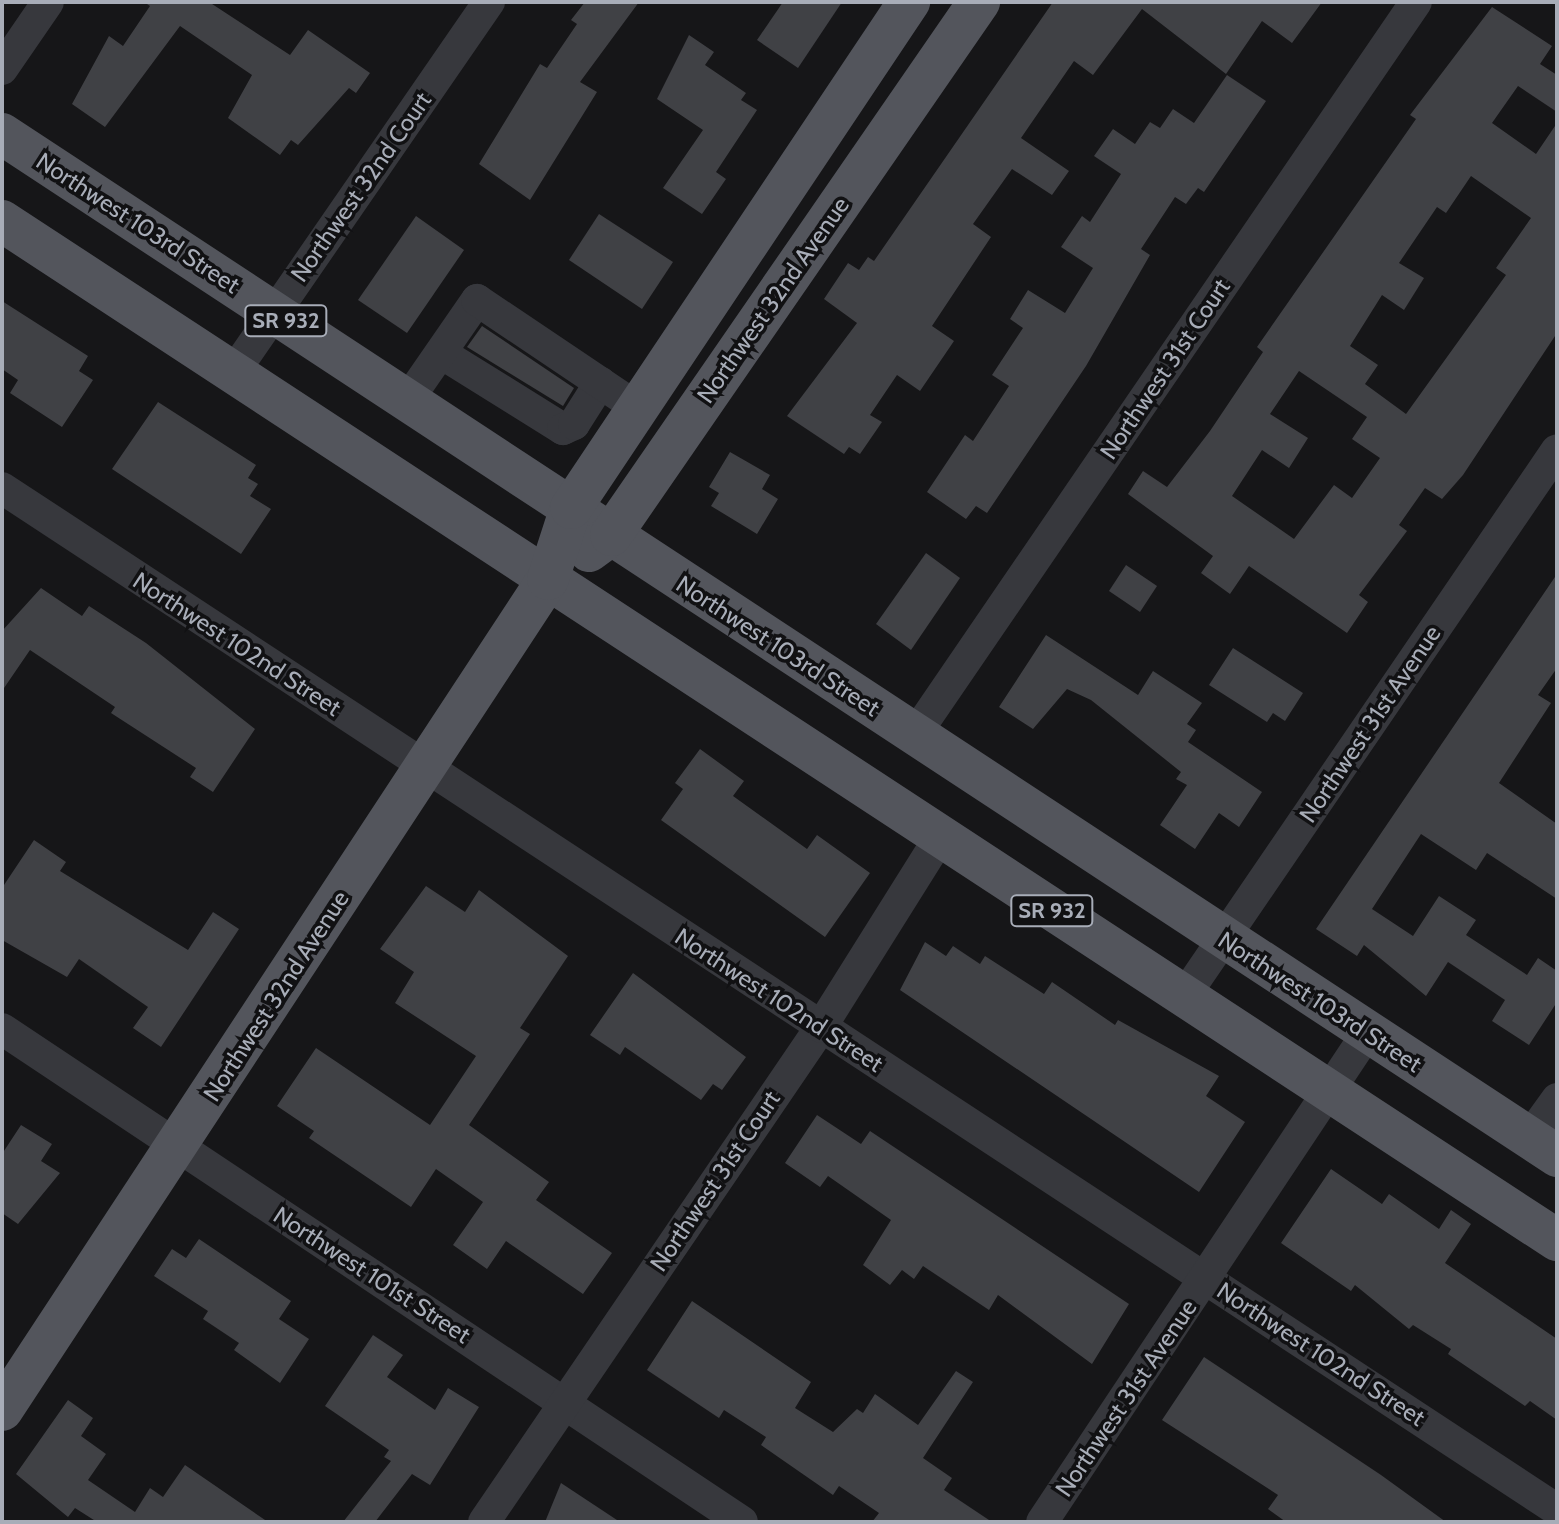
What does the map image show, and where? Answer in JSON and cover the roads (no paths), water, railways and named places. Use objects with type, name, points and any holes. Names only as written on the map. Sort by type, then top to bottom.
[{"type":"main road","name":"Northwest 32nd Avenue","points":[[2,1410],[179,1147],[548,579],[571,508],[909,2]]},
{"type":"main road","name":"Northwest 32nd Avenue","points":[[548,579],[611,535],[979,2]]},
{"type":"main road","name":"Northwest 103rd Street","points":[[2,134],[1543,1147]]},
{"type":"main road","name":"SR 932","points":[[2,221],[1183,998],[1557,1240]]},
{"type":"street","points":[[2,69],[48,2]]},
{"type":"street","name":"Northwest 32nd Court","points":[[233,373],[489,2]]},
{"type":"street","name":"Northwest 31st Court","points":[[914,736],[1416,2]]},
{"type":"street","points":[[407,401],[477,300],[638,408]]},
{"type":"street","points":[[441,353],[563,429],[574,424],[600,383]]},
{"type":"street","name":"Northwest 31st Avenue","points":[[1183,998],[1557,450]]},
{"type":"street","name":"Northwest 102nd Street","points":[[2,488],[1557,1510]]},
{"type":"street","name":"Northwest 31st Court","points":[[484,1522],[821,1027],[940,837]]},
{"type":"street","name":"Northwest 101st Street","points":[[2,1029],[742,1522]]},
{"type":"street","name":"Northwest 31st Avenue","points":[[1042,1522],[1368,1032]]},
{"type":"street","points":[[1543,1147],[1557,1099]]}]
